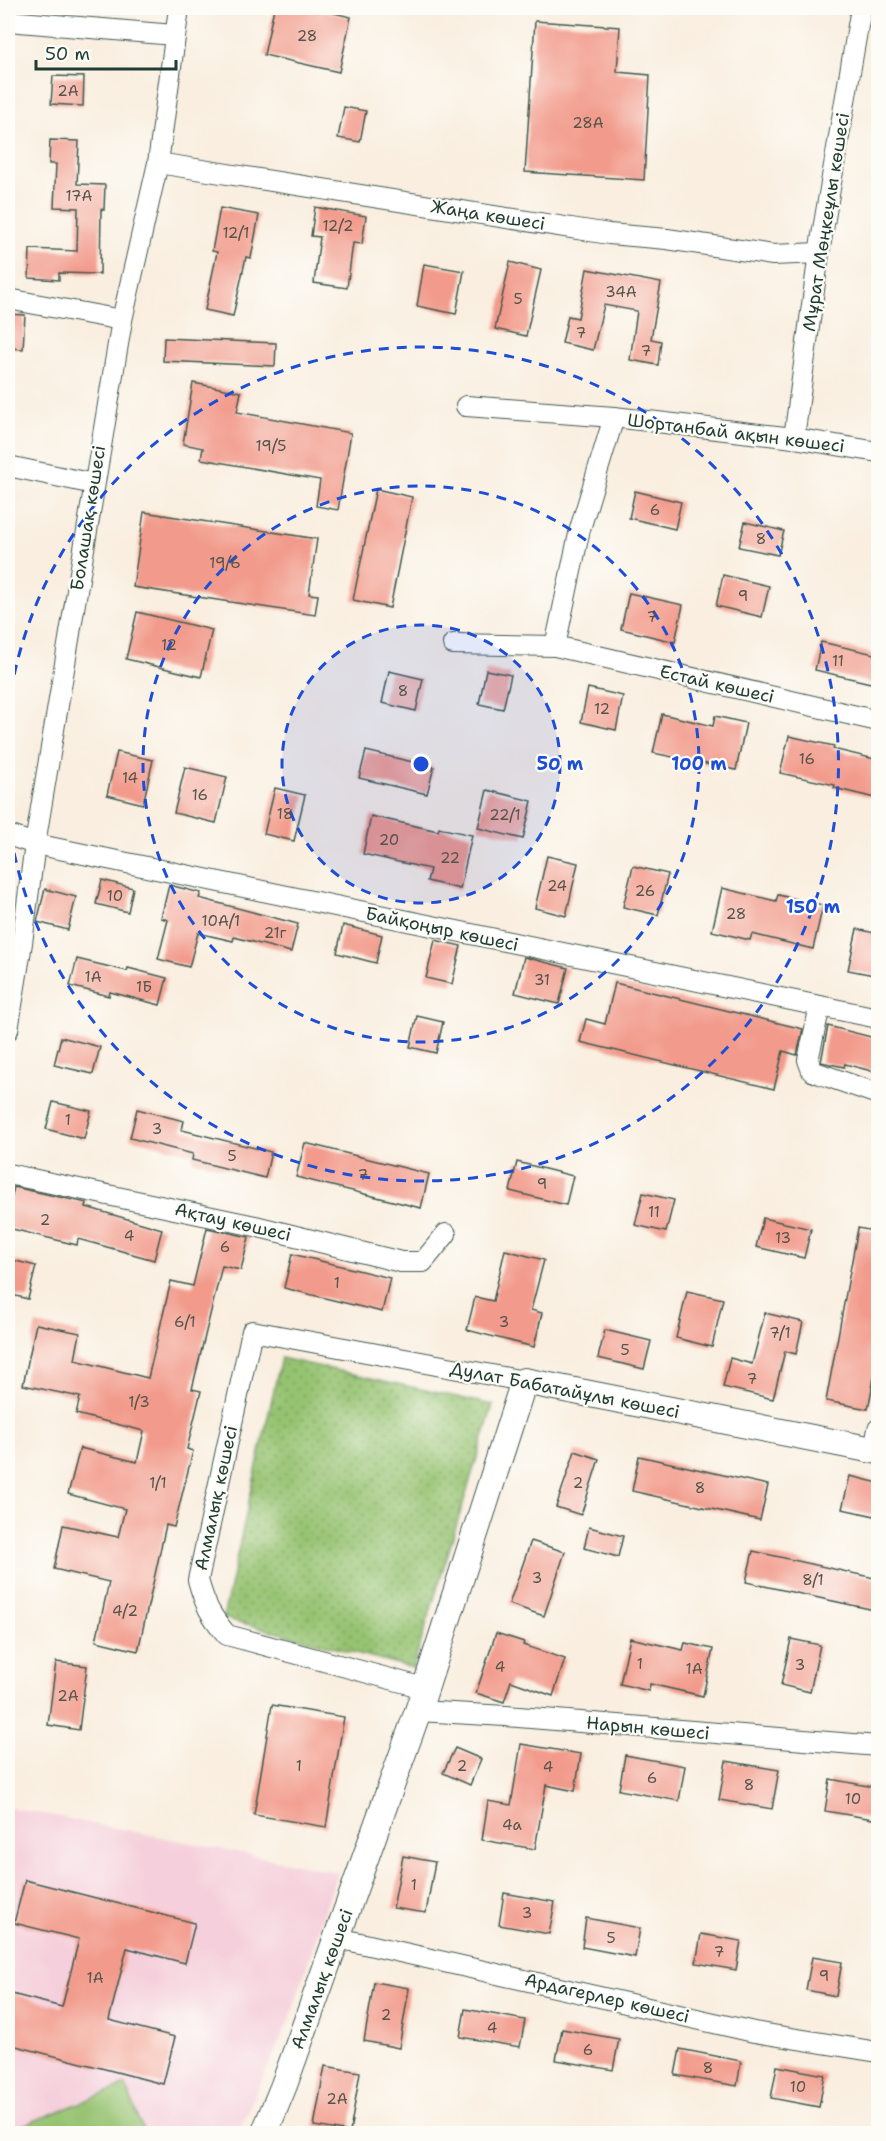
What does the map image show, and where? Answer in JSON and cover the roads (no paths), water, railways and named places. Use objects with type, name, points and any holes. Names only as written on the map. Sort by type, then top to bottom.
[{"type":"street","name":"Болашақ көшесі","points":[[8,1030],[15,945],[35,844],[122,320],[158,163],[178,8]]},
{"type":"street","name":"Мұрат Мөңкеұлы көшесі","points":[[794,438],[819,253],[861,8]]},
{"type":"street","points":[[8,21],[174,35]]},
{"type":"street","name":"Жаңа көшесі","points":[[158,163],[609,234],[667,239],[773,255],[819,253]]},
{"type":"street","points":[[8,299],[122,320]]},
{"type":"street","points":[[466,406],[614,417]]},
{"type":"street","name":"Шортанбай ақын көшесі","points":[[555,646],[580,529],[614,417],[794,438],[879,452]]},
{"type":"street","points":[[8,466],[94,484]]},
{"type":"street","name":"Естай көшесі","points":[[453,644],[555,646],[879,721]]},
{"type":"street","name":"Байқоңыр көшесі","points":[[8,835],[35,844],[879,1018]]},
{"type":"street","points":[[820,1006],[808,1060],[812,1071],[879,1094]]},
{"type":"street","name":"Ақтау көшесі","points":[[8,1174],[255,1226],[400,1262],[423,1262],[446,1234]]},
{"type":"street","name":"Дулат Бабатайұлы көшесі","points":[[252,1331],[877,1444]]},
{"type":"street","name":"Алмалық көшесі","points":[[252,1331],[198,1580],[203,1599],[212,1618],[227,1635],[421,1699]]},
{"type":"street","name":"Алмалық көшесі","points":[[264,2133],[338,1938],[421,1699],[524,1381]]},
{"type":"street","name":"Нарын көшесі","points":[[421,1699],[506,1716],[879,1746]]},
{"type":"street","name":"Ардагерлер көшесі","points":[[338,1938],[754,2031],[879,2052]]}]
